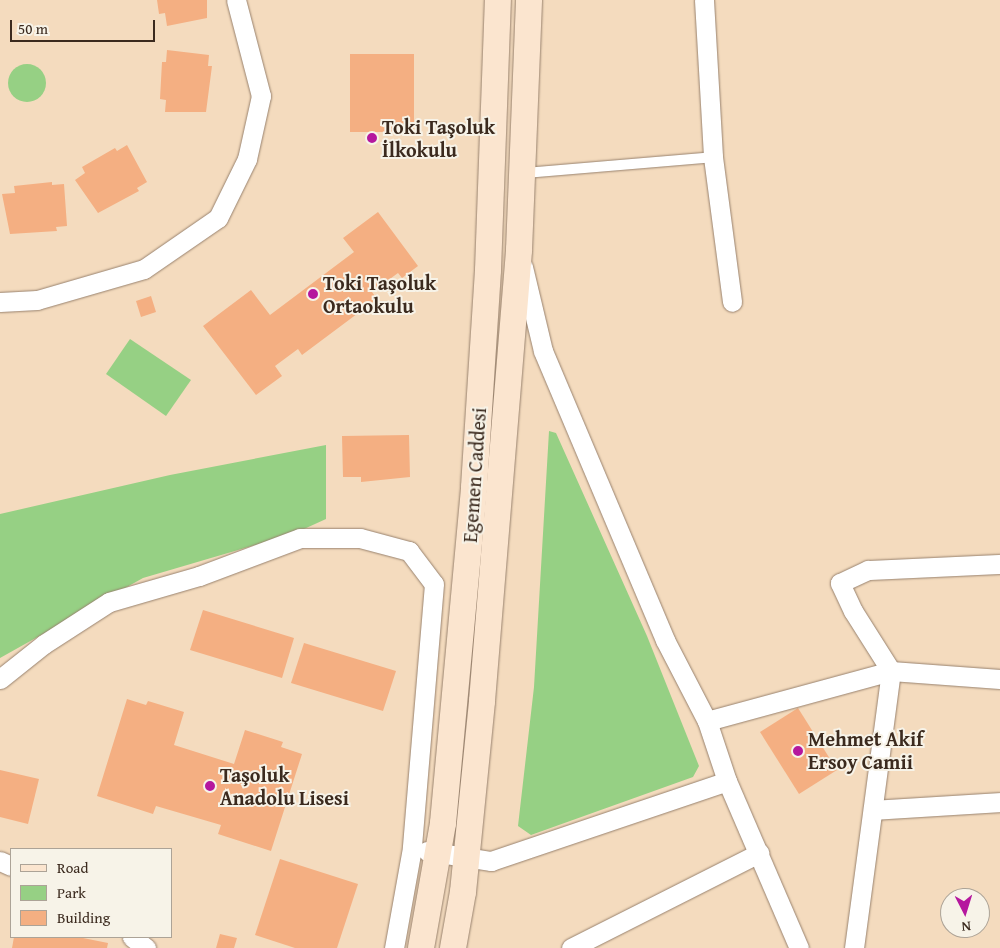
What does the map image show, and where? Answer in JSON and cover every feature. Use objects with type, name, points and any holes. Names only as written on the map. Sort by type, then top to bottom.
[{"type":"main road","name":"Egemen Caddesi","points":[[421,948],[437,853],[474,487],[488,270],[498,0]]},
{"type":"main road","name":"Egemen Caddesi","points":[[453,948],[466,859],[482,701],[519,250],[529,0]]},
{"type":"street","points":[[0,302],[37,300],[144,269],[218,218],[247,159],[261,96],[236,0]]},
{"type":"street","points":[[704,0],[713,157],[732,302]]},
{"type":"street","points":[[519,250],[543,351],[665,640],[707,721],[727,782],[799,948]]},
{"type":"street","points":[[0,679],[44,644],[109,602],[199,576],[296,539],[360,538],[409,551],[434,584],[412,848],[394,948]]},
{"type":"street","points":[[854,948],[891,671],[853,611],[840,583],[868,570],[1000,564]]},
{"type":"street","points":[[707,721],[891,671],[1000,679]]},
{"type":"street","points":[[412,848],[466,859],[491,861],[727,782]]},
{"type":"street","points":[[873,810],[1000,802]]},
{"type":"street","points":[[571,948],[759,853]]},
{"type":"street","points":[[133,938],[146,948]]},
{"type":"lane","points":[[523,173],[713,157]]},
{"type":"green space","points":[[27,64],[34,65],[40,70],[45,76],[45,90],[40,96],[34,101],[27,102],[20,101],[14,96],[9,90],[8,83],[9,76],[14,70],[20,65]]},
{"type":"green space","points":[[130,339],[191,380],[166,416],[106,374]]},
{"type":"green space","points":[[549,431],[556,433],[647,636],[699,766],[693,777],[531,835],[518,826],[534,687]]},
{"type":"green space","points":[[326,445],[326,519],[293,534],[143,578],[0,658],[0,514],[170,475]]},
{"type":"building","points":[[157,0],[207,0],[207,18],[167,26],[165,13],[159,14]]},
{"type":"building","points":[[167,50],[209,55],[208,66],[212,66],[206,112],[165,112],[166,100],[160,99],[162,62],[166,62]]},
{"type":"building","points":[[350,54],[414,54],[414,132],[350,132]]},
{"type":"building","points":[[127,145],[147,182],[137,188],[139,191],[98,213],[75,180],[85,173],[82,167],[115,148],[117,151]]},
{"type":"building","points":[[52,182],[52,185],[64,184],[67,226],[56,227],[57,231],[10,234],[2,194],[15,193],[14,186]]},
{"type":"building","points":[[378,212],[418,266],[402,278],[398,273],[372,292],[377,299],[302,355],[298,349],[275,366],[282,376],[256,395],[203,326],[251,290],[270,315],[354,252],[343,238]]},
{"type":"building","points":[[151,296],[156,312],[141,317],[136,301]]},
{"type":"building","points":[[409,435],[410,477],[361,482],[361,477],[343,477],[342,436]]},
{"type":"building","points":[[203,610],[294,638],[282,678],[190,650]]},
{"type":"building","points":[[304,643],[396,671],[383,711],[291,683]]},
{"type":"building","points":[[127,699],[146,705],[148,701],[184,712],[174,745],[234,764],[245,730],[283,742],[281,747],[302,754],[271,851],[218,834],[221,825],[156,806],[153,814],[97,796]]},
{"type":"building","name":"Mehmet Akif Ersoy Camii","points":[[798,708],[837,770],[799,794],[760,732]]},
{"type":"building","points":[[0,770],[39,779],[28,824],[0,817]]},
{"type":"building","points":[[280,859],[358,884],[337,948],[295,948],[255,935]]},
{"type":"building","points":[[220,934],[237,938],[234,948],[216,948]]},
{"type":"building","points":[[14,938],[83,938],[108,943],[107,948],[12,948]]},
{"type":"place","name":"Toki Taşoluk İlkokulu","points":[[372,138]]},
{"type":"place","name":"Toki Taşoluk Ortaokulu","points":[[313,294]]},
{"type":"place","name":"Mehmet Akif Ersoy Camii","points":[[798,751]]},
{"type":"place","name":"Taşoluk Anadolu Lisesi","points":[[210,786]]}]
